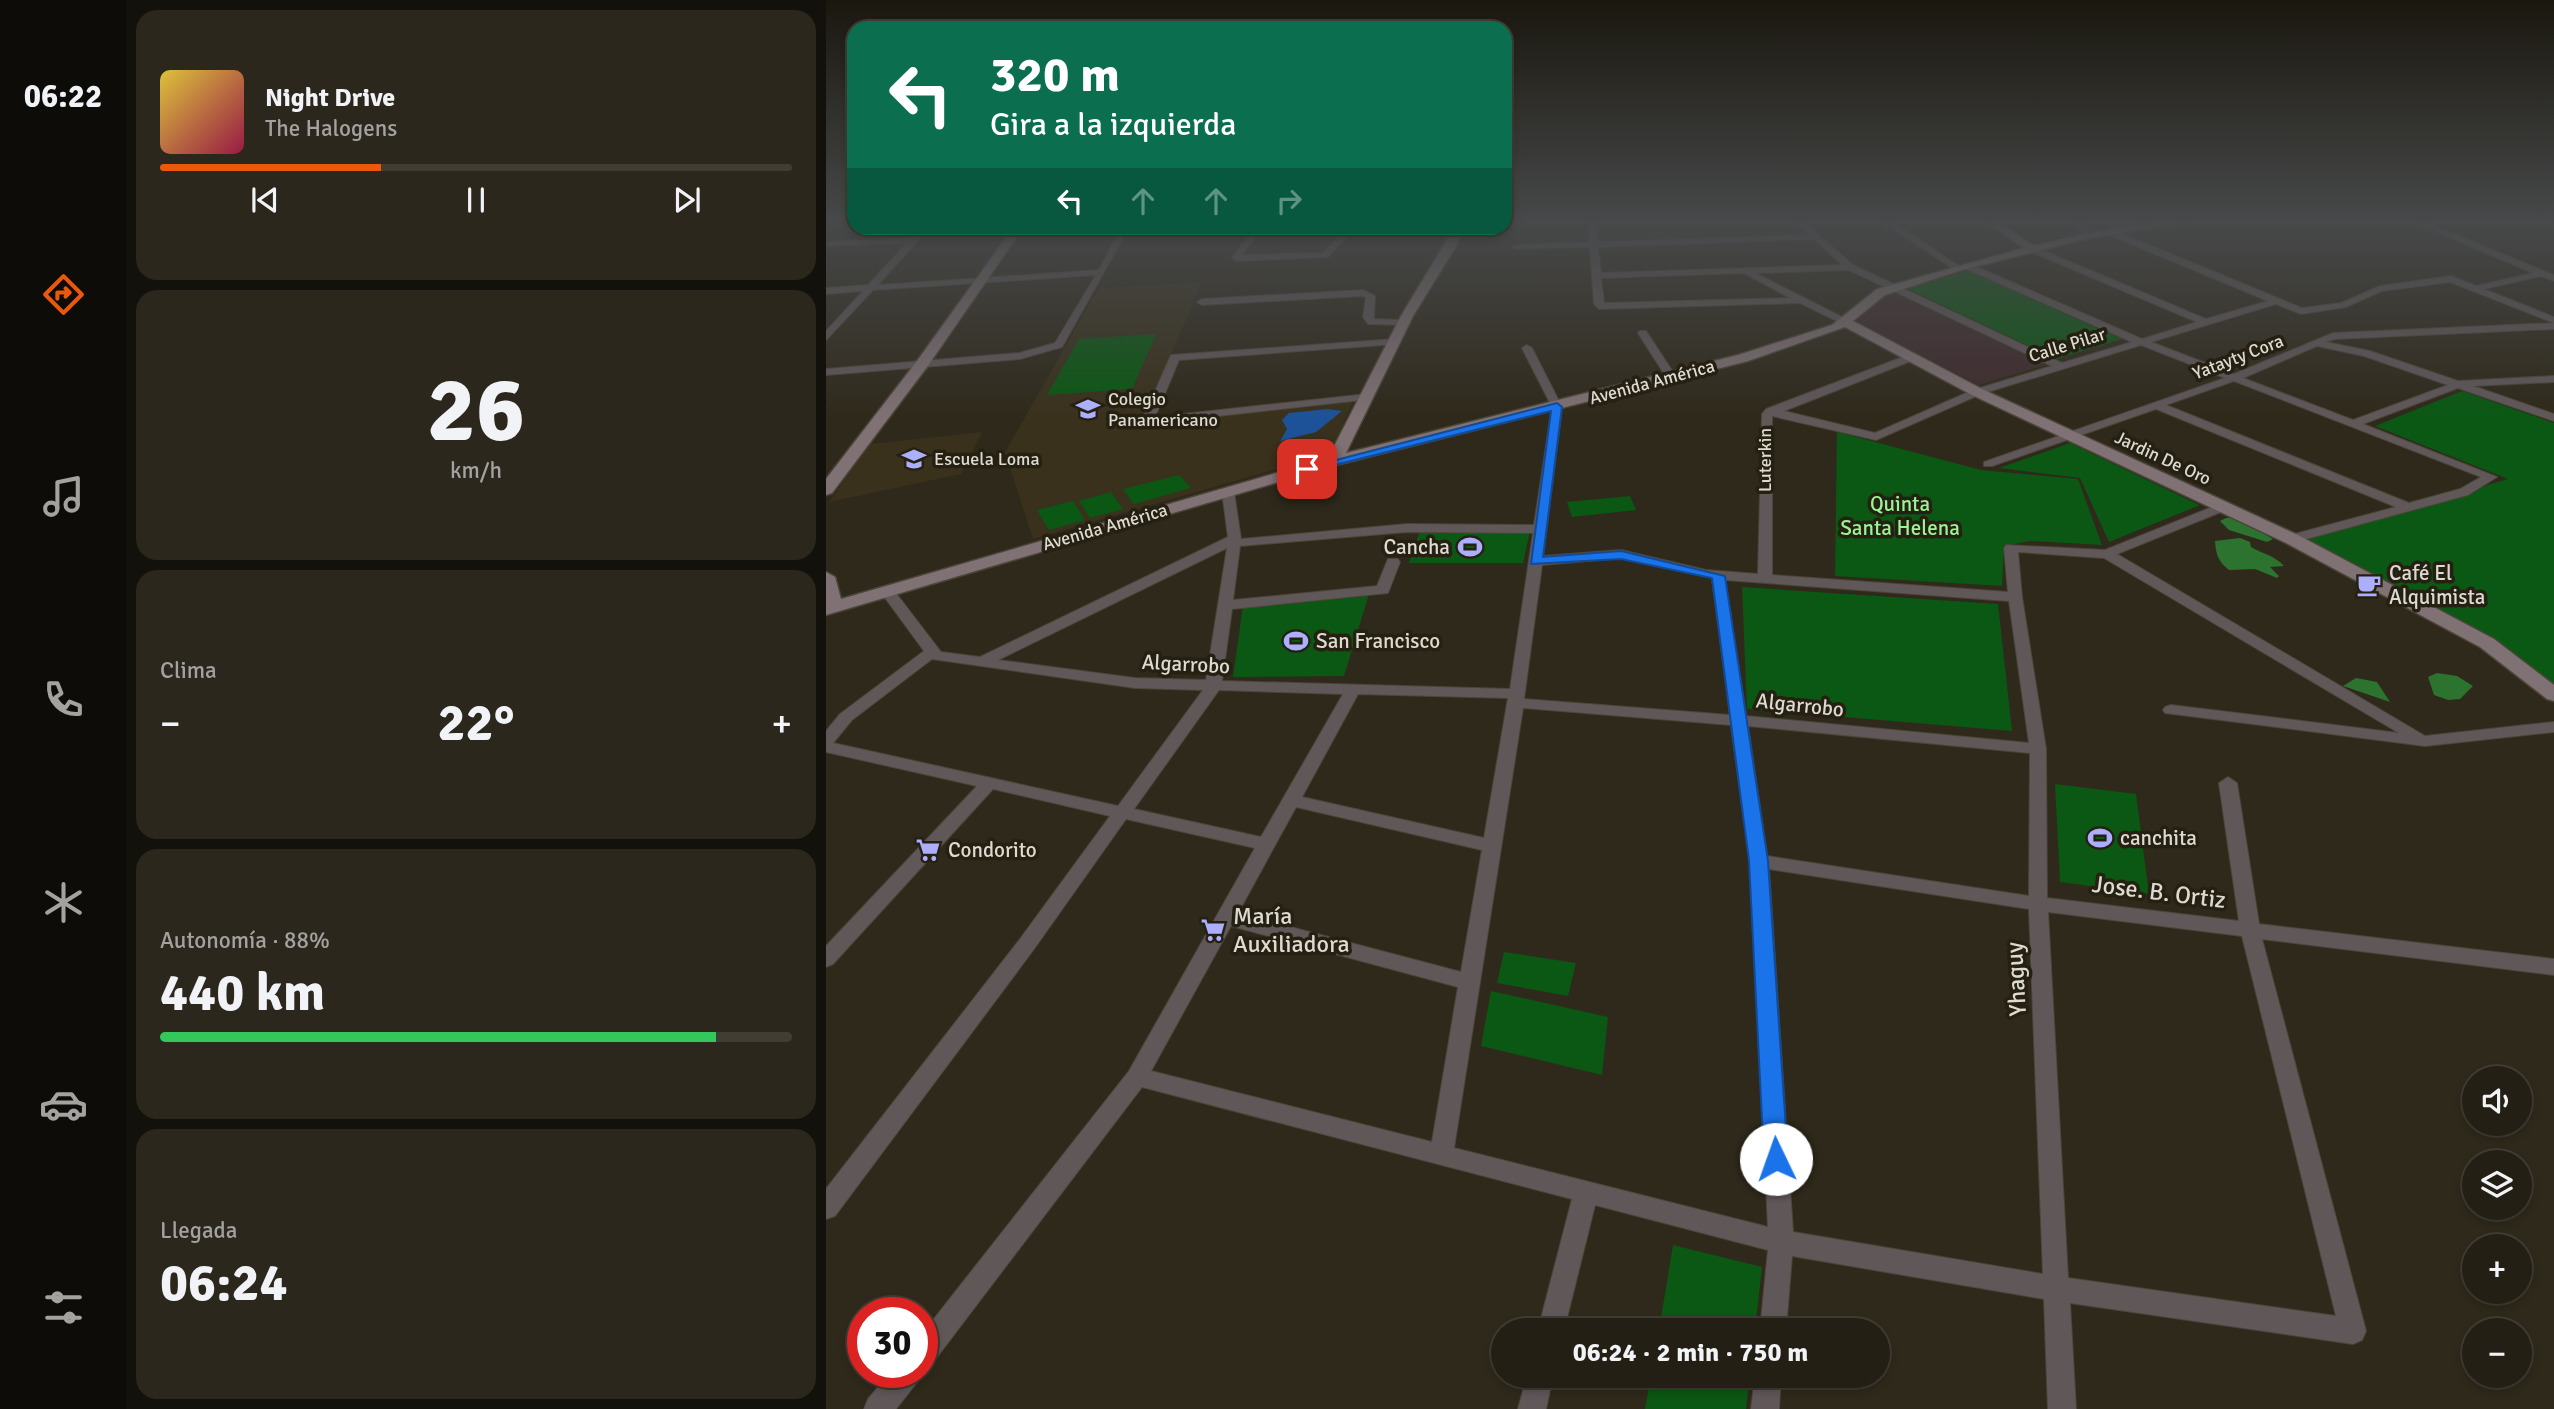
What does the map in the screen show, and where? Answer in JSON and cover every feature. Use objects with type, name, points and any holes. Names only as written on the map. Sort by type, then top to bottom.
[{"type":"street","points":[[826,292],[888,287]]},
{"type":"street","points":[[826,490],[977,287]]},
{"type":"street","points":[[826,372],[1026,356],[1059,345],[1093,287]]},
{"type":"street","points":[[1334,461],[1404,323],[1427,287]]},
{"type":"street","points":[[1598,287],[1599,304],[1615,309],[1802,300]]},
{"type":"street","name":"Jardin De Oro","points":[[1776,287],[1977,392],[2292,539],[2487,643],[2554,695]]},
{"type":"street","name":"Avenida América","points":[[830,608],[1334,461],[1672,378],[1815,336],[1845,322],[1881,292],[1893,287]]},
{"type":"street","points":[[1897,287],[2058,365]]},
{"type":"street","points":[[2009,287],[2139,341],[2491,477],[2464,492],[2292,539]]},
{"type":"street","points":[[2121,287],[2204,322]]},
{"type":"street","points":[[2237,287],[2301,311],[2343,305],[2380,289],[2396,287]]},
{"type":"street","points":[[2473,287],[2554,320]]},
{"type":"street","points":[[2477,288],[2482,287]]},
{"type":"street","points":[[826,337],[871,288]]},
{"type":"street","points":[[1202,302],[1363,293],[1371,296],[1368,317],[1371,322],[1404,323]]},
{"type":"street","name":"Calle Pilar","points":[[1770,411],[1876,436],[1977,392],[2058,365],[2273,302]]},
{"type":"street","name":"Yatayty Cora","points":[[1989,464],[2234,378],[2320,344],[2327,338],[2341,335],[2554,326]]},
{"type":"street","points":[[1643,333],[1672,378]]},
{"type":"street","points":[[1367,397],[1148,421],[1175,358],[1395,341]]},
{"type":"street","points":[[2320,344],[2366,353],[2554,418]]},
{"type":"street","points":[[1441,1155],[1517,699],[1557,407],[1527,348]]},
{"type":"street","name":"Luterkin","points":[[1765,578],[1765,421],[1770,411],[1912,357]]},
{"type":"street","points":[[2355,423],[2459,384],[2554,379]]},
{"type":"street","points":[[2155,405],[2408,507]]},
{"type":"street","points":[[826,1208],[1027,944],[1213,687],[1235,541],[1228,492]]},
{"type":"street","points":[[2106,554],[2222,507]]},
{"type":"street","points":[[980,663],[1235,541],[1407,528],[1541,529]]},
{"type":"street","name":"Yhaguy","points":[[2062,1409],[2038,904],[2038,750],[2015,597],[2011,548],[2106,554]]},
{"type":"street","points":[[2106,554],[2425,741]]},
{"type":"street","points":[[1536,561],[1621,555],[1718,576],[2015,597]]},
{"type":"street","points":[[1226,605],[1383,590],[1393,562]]},
{"type":"street","points":[[1718,576],[1736,720],[1759,861],[1781,1242],[1774,1318]]},
{"type":"street","points":[[826,577],[830,608]]},
{"type":"street","points":[[826,741],[846,717],[931,653],[887,591]]},
{"type":"street","name":"Algarrobo","points":[[931,653],[980,663],[1135,683],[1517,699],[2038,750]]},
{"type":"street","points":[[938,1335],[1137,1077],[1228,918],[1264,844],[1352,691]]},
{"type":"street","points":[[2171,710],[2425,741],[2554,727]]},
{"type":"street","points":[[826,747],[1264,844]]},
{"type":"street","points":[[1137,1077],[1781,1242],[2058,1289],[2353,1331],[2250,930],[2228,783]]},
{"type":"street","points":[[826,959],[988,784]]},
{"type":"street","points":[[1290,800],[1492,846]]},
{"type":"street","name":"Jose. B. Ortiz","points":[[1759,861],[2038,904],[2554,967]]},
{"type":"street","points":[[1228,918],[1469,982]]},
{"type":"street","points":[[1554,1318],[1586,1193]]},
{"type":"street","points":[[878,1409],[896,1388]]},
{"type":"street","points":[[1532,1409],[1537,1388]]},
{"type":"street","points":[[1765,1409],[1767,1388]]},
{"type":"shaded area","name":"Colegio Panamericano","points":[[1200,287],[1142,423],[1354,400],[1329,454],[1033,539],[1005,452],[1099,288]]},
{"type":"shaded area","points":[[1899,292],[2048,364],[1979,385],[1856,321],[1887,294]]},
{"type":"shaded area","name":"Escuela Loma","points":[[982,432],[961,474],[829,502],[870,444]]},
{"type":"green space","points":[[2004,287],[2122,339],[2057,359],[1906,288]]},
{"type":"green space","points":[[1156,334],[1132,389],[1047,395],[1079,339]]},
{"type":"green space","points":[[2462,391],[2554,423],[2554,686],[2503,645],[2304,540],[2508,479],[2375,426]]},
{"type":"green space","name":"Quinta Santa Helena","points":[[1837,432],[1981,470],[2078,479],[2102,545],[2030,541],[2004,546],[2002,586],[1835,576]]},
{"type":"green space","points":[[2070,443],[2200,505],[2109,542],[2080,478],[1999,468]]},
{"type":"green space","points":[[1179,475],[1191,488],[1134,504],[1123,489]]},
{"type":"green space","points":[[1111,492],[1123,509],[1090,518],[1079,501]]},
{"type":"green space","points":[[1630,496],[1636,510],[1572,517],[1567,502]]},
{"type":"green space","points":[[1073,501],[1085,520],[1049,530],[1037,510]]},
{"type":"green space","points":[[2237,518],[2273,539],[2267,542],[2229,530],[2220,521]]},
{"type":"green space","name":"Cancha","points":[[1420,531],[1530,531],[1523,563],[1409,563]]},
{"type":"green space","points":[[2240,538],[2284,566],[2270,567],[2279,576],[2277,578],[2255,569],[2229,570],[2222,564],[2215,541]]},
{"type":"green space","points":[[1742,587],[1998,604],[2012,731],[1747,709]]},
{"type":"green space","name":"San Francisco","points":[[1369,594],[1344,676],[1233,677],[1243,605]]},
{"type":"green space","points":[[2437,673],[2457,676],[2473,686],[2460,699],[2448,700],[2434,695],[2428,677]]},
{"type":"green space","points":[[2356,678],[2377,682],[2390,702],[2343,686]]},
{"type":"green space","name":"canchita","points":[[2055,784],[2136,794],[2149,894],[2060,882]]},
{"type":"green space","points":[[1504,952],[1576,963],[1568,996],[1497,983]]},
{"type":"green space","points":[[1491,991],[1608,1017],[1602,1075],[1481,1046]]},
{"type":"green space","points":[[1673,1245],[1762,1267],[1756,1318],[1661,1318]]},
{"type":"green space","points":[[1649,1388],[1749,1388],[1746,1409],[1645,1409]]},
{"type":"water","points":[[1328,409],[1342,411],[1316,432],[1280,441],[1287,429],[1282,420],[1289,413]]},
{"type":"place","name":"Colegio Panamericano","points":[[1088,409]]},
{"type":"place","name":"Escuela Loma","points":[[914,459]]},
{"type":"place","name":"Cancha","points":[[1470,547]]},
{"type":"place","name":"Café El Alquimista","points":[[2369,585]]},
{"type":"place","name":"San Francisco","points":[[1296,641]]},
{"type":"place","name":"canchita","points":[[2100,838]]},
{"type":"place","name":"Condorito","points":[[928,850]]},
{"type":"place","name":"María Auxiliadora","points":[[1213,930]]},
{"type":"route","points":[[1307,469],[1557,407],[1536,561],[1612,554],[1718,576],[1736,720],[1759,861],[1776,1159]]}]
